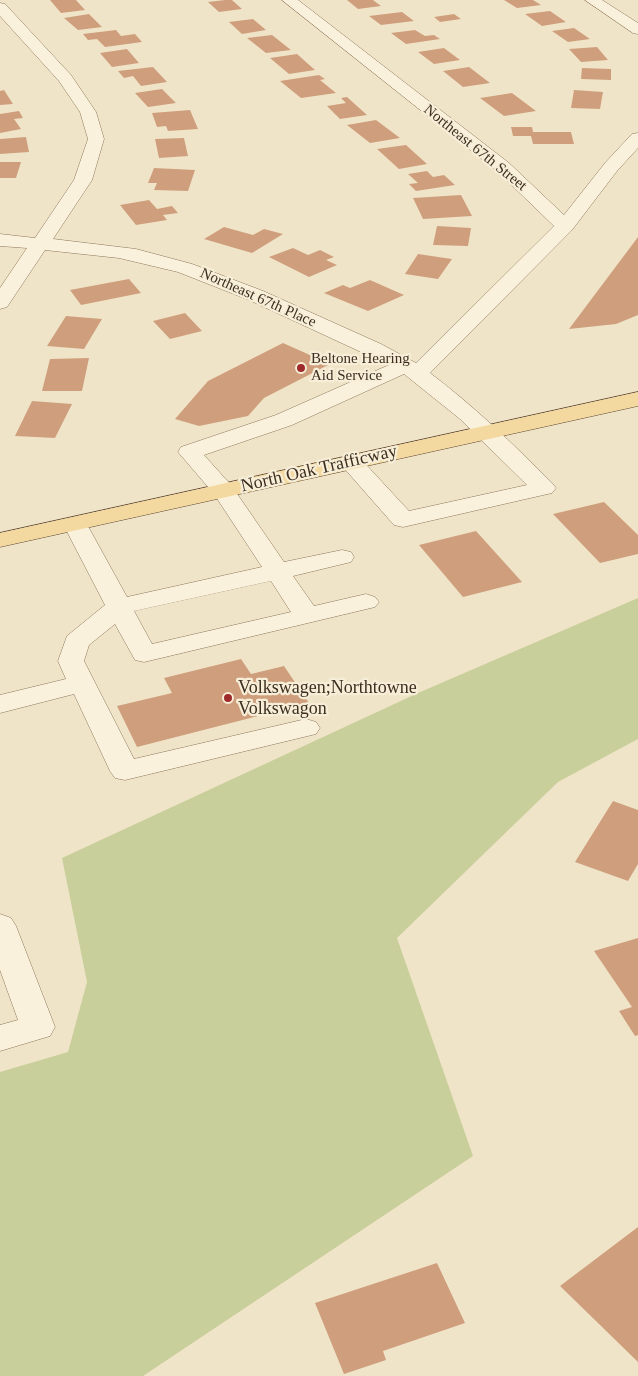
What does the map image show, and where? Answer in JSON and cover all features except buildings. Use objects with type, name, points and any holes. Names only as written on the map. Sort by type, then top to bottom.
[{"type":"main road","name":"North Oak Trafficway","points":[[0,540],[638,399]]},
{"type":"street","name":"Northeast 67th Street","points":[[289,0],[503,167],[565,226]]},
{"type":"street","points":[[592,0],[638,30]]},
{"type":"street","points":[[0,6],[65,78],[88,112],[96,139],[83,180],[38,244],[0,303]]},
{"type":"street","points":[[307,616],[223,490],[189,452],[284,420],[410,370],[565,226],[611,167],[638,138]]},
{"type":"street","name":"Northeast 67th Place","points":[[0,240],[38,244],[63,244],[127,253],[203,272],[267,300],[410,370],[487,431],[544,488],[404,520],[351,462]]},
{"type":"street","points":[[75,524],[144,654],[366,602]]},
{"type":"street","points":[[306,728],[125,771],[71,661],[76,642],[119,607],[342,557]]},
{"type":"street","points":[[0,704],[82,684]]},
{"type":"street","points":[[0,926],[38,1026],[0,1038]]},
{"type":"green space","points":[[638,598],[638,739],[558,782],[397,938],[473,1156],[143,1376],[0,1376],[0,1072],[68,1052],[87,982],[62,858],[418,693]]},
{"type":"place","name":"Beltone Hearing Aid Service","points":[[301,368]]},
{"type":"place","name":"Volkswagen;Northtowne Volkswagon","points":[[228,698]]}]
